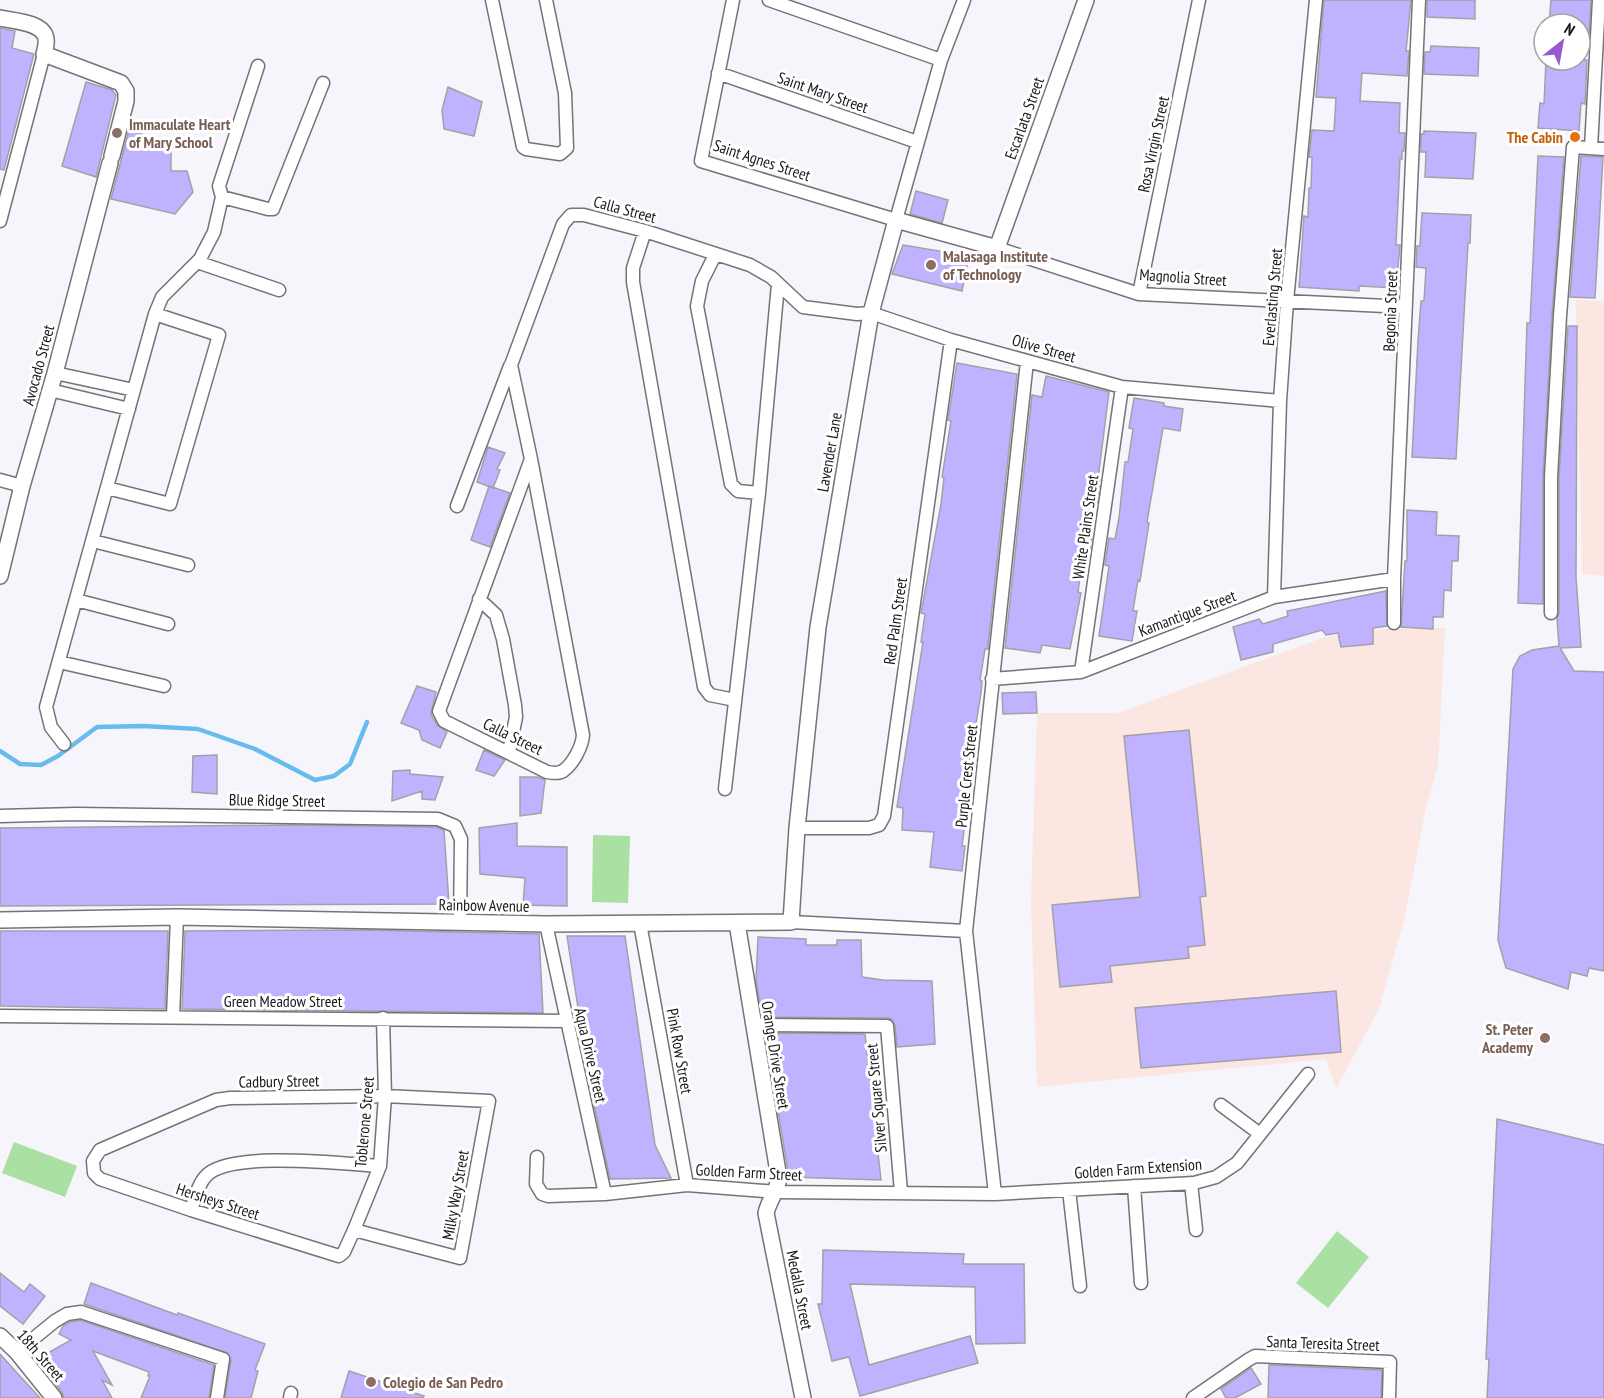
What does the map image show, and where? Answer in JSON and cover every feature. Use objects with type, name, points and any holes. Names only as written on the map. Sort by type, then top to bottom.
[{"type":"street","points":[[492,0],[523,147],[560,154],[567,148],[565,93],[546,0]]},
{"type":"street","name":"Saint Agnes Street","points":[[733,0],[701,161],[896,220]]},
{"type":"street","points":[[770,0],[941,60]]},
{"type":"street","name":"Lavender Lane","points":[[791,922],[797,828],[818,627],[871,313],[941,60],[964,0]]},
{"type":"street","name":"Escarlata Street","points":[[997,248],[1086,0]]},
{"type":"street","name":"Rosa Virgin Street","points":[[1139,294],[1199,0]]},
{"type":"street","name":"Everlasting Street","points":[[1274,597],[1280,401],[1287,301],[1316,0]]},
{"type":"street","name":"Begonia Street","points":[[1394,623],[1419,0]]},
{"type":"street","points":[[1591,148],[1599,0]]},
{"type":"street","points":[[0,18],[38,27],[47,40],[0,221]]},
{"type":"street","name":"Avocado Street","points":[[0,576],[22,486],[50,390],[126,101],[126,91],[121,83],[44,54]]},
{"type":"street","points":[[64,744],[51,727],[46,707],[155,314],[162,297],[197,262],[214,232],[222,197],[219,186],[258,66]]},
{"type":"street","name":"Saint Mary Street","points":[[718,73],[917,142]]},
{"type":"street","points":[[222,197],[268,209],[273,208],[323,83]]},
{"type":"street","points":[[1551,613],[1551,477],[1573,147],[1604,149]]},
{"type":"street","name":"Calla Street","points":[[531,459],[440,707],[440,715],[444,721],[547,772],[555,773],[563,771],[582,743],[583,735],[531,459],[511,365],[563,224],[571,215],[584,215],[645,231],[762,271],[803,307]]},
{"type":"street","name":"Magnolia Street","points":[[896,220],[997,248],[1139,294],[1406,307]]},
{"type":"street","points":[[645,231],[633,268],[633,282],[704,687],[710,695],[735,700]]},
{"type":"street","points":[[715,255],[702,281],[697,306],[731,486],[738,491],[759,493]]},
{"type":"street","points":[[197,262],[279,290]]},
{"type":"street","points":[[725,789],[759,493],[778,284]]},
{"type":"street","name":"Olive Street","points":[[803,307],[857,314],[871,313],[951,340],[1122,387],[1280,401]]},
{"type":"street","points":[[107,488],[170,504],[219,335],[155,314]]},
{"type":"street","name":"Red Palm Street","points":[[797,828],[869,828],[879,825],[884,816],[951,340]]},
{"type":"street","name":"Purple Crest Street","points":[[995,1194],[966,931],[1027,361]]},
{"type":"street","points":[[457,506],[511,365]]},
{"type":"street","points":[[54,373],[134,390]]},
{"type":"street","name":"White Plains Street","points":[[1081,672],[1122,387]]},
{"type":"street","points":[[50,390],[129,409]]},
{"type":"street","points":[[0,480],[22,486]]},
{"type":"street","points":[[93,541],[188,565]]},
{"type":"street","name":"Kamantigue Street","points":[[992,679],[1081,672],[1274,597],[1394,579]]},
{"type":"street","points":[[479,598],[496,615],[503,639],[516,717],[509,752]]},
{"type":"street","points":[[76,600],[168,624]]},
{"type":"street","points":[[59,662],[164,686]]},
{"type":"street","name":"Blue Ridge Street","points":[[0,816],[76,814],[438,819],[455,826],[461,839],[460,922]]},
{"type":"street","points":[[173,1017],[177,917]]},
{"type":"street","name":"Rainbow Avenue","points":[[0,920],[177,917],[546,924],[791,922],[966,931]]},
{"type":"street","name":"Pink Row Street","points":[[640,923],[687,1185]]},
{"type":"street","name":"Orange Drive Street","points":[[737,923],[778,1178],[777,1192]]},
{"type":"street","name":"Aqua Drive Street","points":[[546,924],[605,1194]]},
{"type":"street","name":"Green Meadow Street","points":[[0,1016],[567,1021]]},
{"type":"street","name":"Toblerone Street","points":[[339,1256],[344,1252],[380,1166],[386,1096],[383,1018]]},
{"type":"street","name":"Silver Square Street","points":[[753,1025],[887,1026],[901,1192]]},
{"type":"street","name":"Golden Farm Extension","points":[[995,1194],[1191,1183],[1216,1178],[1237,1163],[1308,1074]]},
{"type":"street","name":"Cadbury Street","points":[[92,1169],[93,1161],[100,1150],[216,1100],[386,1096],[489,1101]]},
{"type":"street","name":"Milky Way Street","points":[[354,1230],[460,1258],[489,1101]]},
{"type":"street","points":[[1221,1105],[1260,1134]]},
{"type":"street","name":"Golden Farm Street","points":[[537,1157],[537,1184],[542,1194],[548,1196],[605,1194],[687,1185],[777,1192],[995,1194]]},
{"type":"street","points":[[191,1210],[207,1174],[222,1167],[248,1161],[315,1161],[380,1166]]},
{"type":"street","name":"Hersheys Street","points":[[92,1169],[100,1179],[339,1256]]},
{"type":"street","points":[[1191,1183],[1196,1230]]},
{"type":"street","points":[[1134,1186],[1141,1283]]},
{"type":"street","points":[[1069,1190],[1080,1286]]},
{"type":"street","name":"Medalla Street","points":[[777,1192],[769,1203],[766,1213],[803,1398]]},
{"type":"street","points":[[17,1352],[55,1321],[67,1314],[81,1312],[223,1359],[217,1398]]},
{"type":"street","name":"18th Street","points":[[0,1336],[17,1352],[54,1398]]},
{"type":"street","name":"Santa Teresita Street","points":[[1193,1398],[1255,1356],[1390,1362],[1389,1398]]},
{"type":"shaded area","points":[[1576,300],[1604,301],[1604,576],[1582,574]]},
{"type":"shaded area","points":[[1445,628],[1438,765],[1425,812],[1404,921],[1379,1009],[1336,1089],[1326,1059],[1037,1087],[1031,902],[1037,713],[1118,713],[1325,637],[1379,629]]},
{"type":"green space","points":[[593,835],[630,836],[628,903],[592,902]]},
{"type":"green space","points":[[14,1142],[77,1166],[65,1197],[2,1173]]},
{"type":"green space","points":[[1337,1231],[1369,1257],[1328,1308],[1296,1283]]},
{"type":"building","points":[[1324,0],[1411,0],[1406,51],[1409,51],[1407,76],[1362,73],[1360,101],[1400,103],[1399,133],[1405,133],[1404,151],[1400,159],[1396,245],[1400,245],[1396,288],[1359,286],[1359,291],[1299,287],[1304,216],[1308,217],[1309,188],[1311,188],[1312,157],[1309,157],[1312,130],[1334,131],[1336,98],[1316,97]]},
{"type":"building","points":[[1427,0],[1475,0],[1475,19],[1427,17]]},
{"type":"building","points":[[1551,0],[1591,0],[1590,12],[1550,12]]},
{"type":"building","points":[[0,28],[15,31],[12,48],[34,54],[4,170],[0,169]]},
{"type":"building","points":[[1431,46],[1479,48],[1478,76],[1424,74],[1425,52],[1430,52]]},
{"type":"building","points":[[1545,72],[1586,72],[1585,104],[1581,103],[1579,131],[1538,128],[1540,103],[1544,104]]},
{"type":"building","points":[[86,82],[112,90],[116,95],[96,177],[62,166]]},
{"type":"building","points":[[448,87],[482,102],[474,136],[444,129],[442,110]]},
{"type":"building","points":[[129,130],[171,144],[171,171],[187,171],[193,192],[175,214],[111,199]]},
{"type":"building","points":[[1424,131],[1476,133],[1473,179],[1425,177],[1426,152],[1421,152],[1421,134],[1424,134]]},
{"type":"building","points":[[1538,156],[1564,157],[1543,477],[1543,604],[1518,603],[1527,323],[1530,323]]},
{"type":"building","points":[[1581,156],[1603,157],[1595,298],[1570,297]]},
{"type":"building","points":[[916,191],[948,200],[942,223],[910,214]]},
{"type":"building","points":[[1422,213],[1471,215],[1456,459],[1412,457],[1418,341],[1426,268],[1416,267]]},
{"type":"building","name":"Malasaga Institute of Technology","points":[[903,245],[969,256],[962,291],[892,274]]},
{"type":"building","points":[[1568,326],[1577,326],[1576,577],[1581,647],[1560,648],[1574,671],[1604,672],[1604,971],[1589,968],[1587,976],[1571,972],[1568,989],[1506,968],[1498,940],[1513,669],[1520,656],[1532,650],[1559,646],[1557,618],[1559,613],[1559,477]]},
{"type":"building","points":[[957,363],[1017,374],[988,649],[985,649],[980,680],[982,681],[981,693],[965,790],[969,791],[962,846],[965,846],[962,871],[930,867],[934,832],[902,830],[903,808],[897,807],[923,642],[921,642],[925,614],[921,613],[941,504],[944,478],[942,477],[951,421],[948,420]]},
{"type":"building","points":[[1046,376],[1109,392],[1097,504],[1091,503],[1086,535],[1092,536],[1088,563],[1082,562],[1078,592],[1081,593],[1070,649],[1042,645],[1040,653],[1005,648],[1032,395],[1042,397]]},
{"type":"building","points":[[1134,398],[1183,409],[1180,431],[1163,428],[1147,522],[1149,523],[1140,581],[1138,580],[1133,611],[1137,611],[1132,641],[1099,636],[1109,566],[1105,565],[1109,538],[1115,539],[1119,518],[1125,462],[1128,462],[1133,429],[1129,428]]},
{"type":"building","points":[[488,447],[505,453],[497,469],[500,470],[493,488],[477,482]]},
{"type":"building","points":[[489,486],[510,493],[490,547],[471,540]]},
{"type":"building","points":[[1407,510],[1437,512],[1436,535],[1459,536],[1458,561],[1452,561],[1451,591],[1444,590],[1443,617],[1433,617],[1433,629],[1401,627],[1405,561],[1407,561]]},
{"type":"building","points":[[1386,591],[1387,626],[1373,628],[1373,644],[1341,647],[1338,633],[1326,635],[1322,630],[1273,644],[1273,652],[1241,660],[1233,627],[1259,619],[1263,624],[1288,616],[1287,611]]},
{"type":"building","points":[[417,686],[436,692],[431,714],[437,725],[447,732],[440,748],[422,740],[419,730],[401,723]]},
{"type":"building","points":[[1036,692],[1037,713],[1003,714],[1002,693]]},
{"type":"building","points":[[1189,730],[1206,896],[1200,897],[1205,945],[1188,947],[1189,958],[1110,966],[1112,982],[1060,987],[1052,905],[1140,897],[1124,736]]},
{"type":"building","points":[[484,750],[505,760],[494,776],[476,770]]},
{"type":"building","points":[[217,755],[217,794],[192,792],[193,756]]},
{"type":"building","points":[[410,770],[410,774],[443,777],[435,800],[422,799],[422,791],[392,801],[393,771]]},
{"type":"building","points":[[520,777],[538,777],[545,780],[541,813],[520,816]]},
{"type":"building","points":[[517,823],[517,846],[567,847],[567,906],[523,905],[525,878],[480,874],[479,828]]},
{"type":"building","points":[[291,825],[436,827],[444,830],[449,904],[0,906],[0,828]]},
{"type":"building","points":[[364,930],[539,934],[543,1013],[182,1009],[185,931]]},
{"type":"building","points":[[0,931],[168,931],[165,1009],[0,1006]]},
{"type":"building","points":[[567,936],[625,936],[655,1145],[671,1178],[610,1179],[590,1086]]},
{"type":"building","points":[[758,937],[806,939],[806,945],[837,945],[837,940],[861,940],[862,977],[932,981],[935,1044],[897,1047],[895,1025],[888,1018],[762,1017],[756,980]]},
{"type":"building","points":[[1336,991],[1341,1052],[1141,1068],[1135,1008]]},
{"type":"building","points":[[765,1033],[865,1034],[881,1180],[789,1177]]},
{"type":"building","points":[[1497,1119],[1604,1145],[1604,1398],[1487,1398],[1489,1359],[1486,1359]]},
{"type":"building","points":[[823,1250],[964,1254],[963,1264],[1024,1264],[1025,1343],[976,1344],[975,1287],[850,1284],[869,1365],[970,1336],[978,1363],[860,1396],[849,1357],[832,1361],[818,1304],[822,1304]]},
{"type":"building","points":[[0,1273],[24,1292],[30,1284],[45,1296],[23,1324],[0,1306]]},
{"type":"building","points":[[91,1283],[265,1344],[255,1370],[258,1371],[251,1398],[225,1398],[231,1360],[228,1353],[84,1304]]},
{"type":"building","points":[[80,1320],[214,1365],[209,1398],[141,1398],[150,1376],[148,1376],[149,1372],[93,1351],[112,1385],[102,1380],[112,1398],[64,1398],[39,1358],[71,1340],[59,1334],[63,1326]]},
{"type":"building","points":[[0,1354],[18,1374],[40,1398],[0,1398]]},
{"type":"building","points":[[1269,1365],[1382,1370],[1381,1398],[1268,1398]]},
{"type":"building","points":[[1251,1368],[1261,1384],[1235,1398],[1226,1398],[1221,1389]]},
{"type":"building","name":"Colegio de San Pedro","points":[[349,1371],[424,1396],[423,1398],[341,1398]]},
{"type":"waterway","points":[[0,751],[20,764],[41,765],[58,756],[97,727],[143,726],[198,729],[255,749],[315,780],[334,776],[350,764],[367,722]]},
{"type":"place","name":"Immaculate Heart of Mary School","points":[[117,133]]},
{"type":"place","name":"The Cabin","points":[[1575,137]]},
{"type":"place","name":"Malasaga Institute of Technology","points":[[931,265]]},
{"type":"place","name":"St. Peter Academy","points":[[1545,1038]]},
{"type":"place","name":"Colegio de San Pedro","points":[[371,1382]]}]
